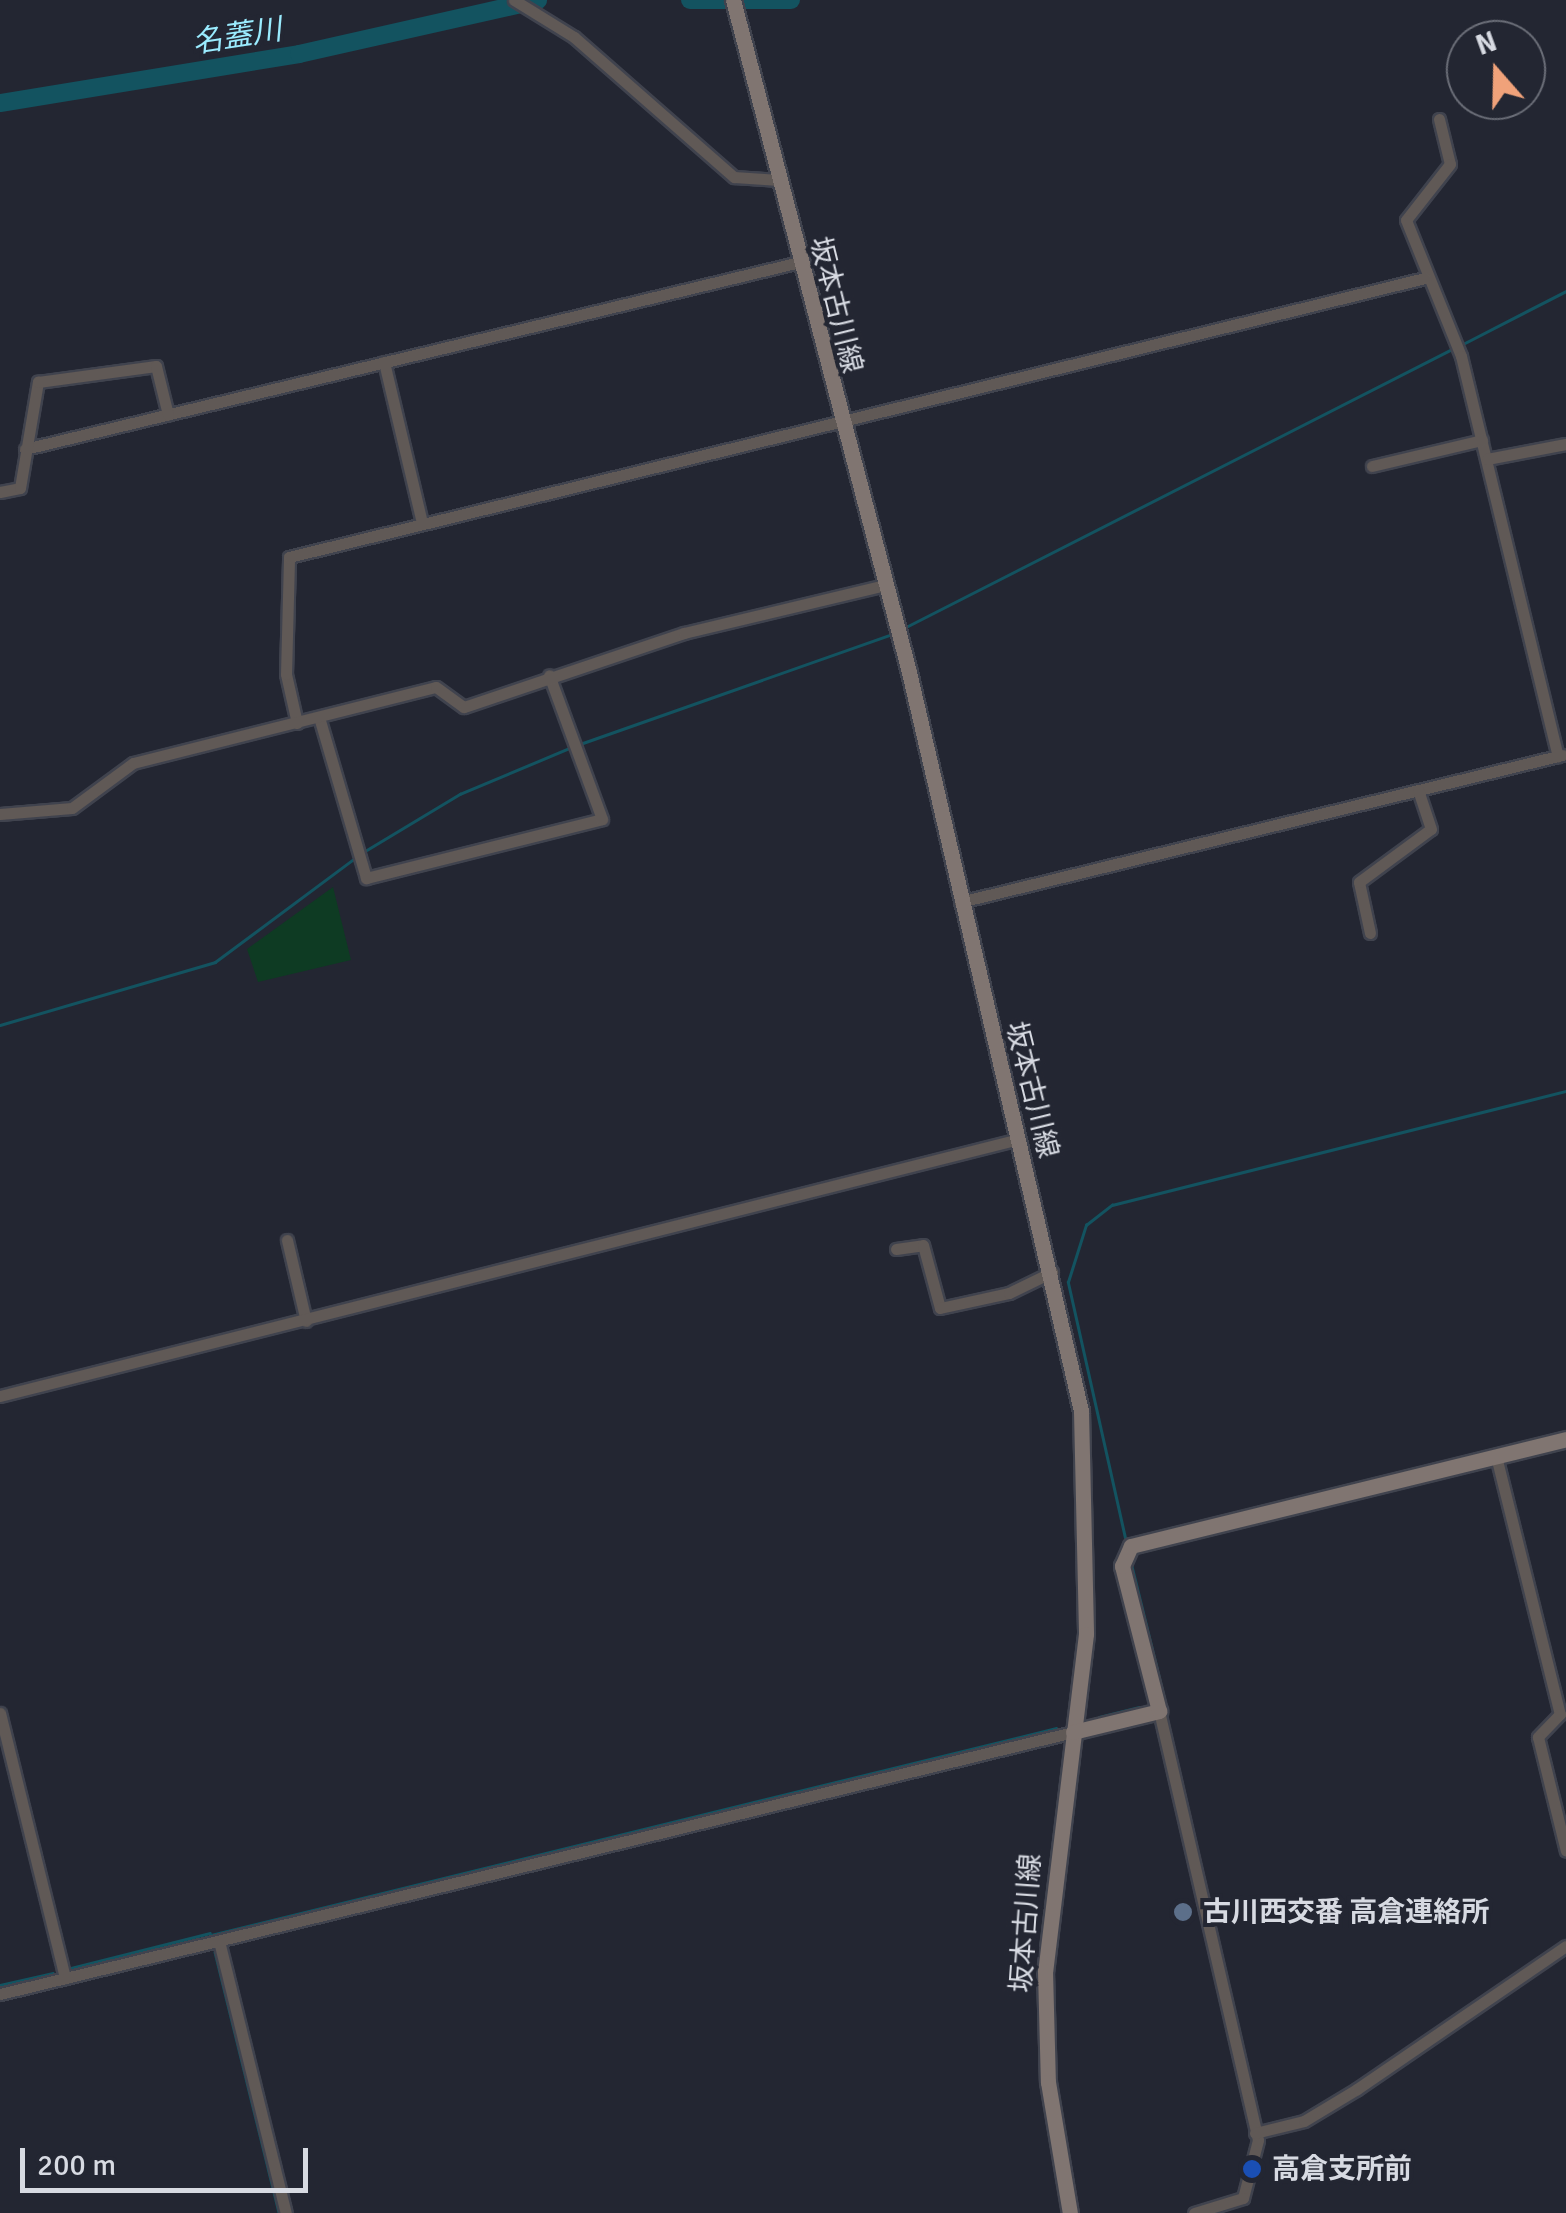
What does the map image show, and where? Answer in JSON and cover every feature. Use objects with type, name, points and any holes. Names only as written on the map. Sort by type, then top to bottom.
[{"type":"main road","name":"坂本古川線","points":[[734,0],[899,641],[1052,1272],[1089,1497],[1073,1732],[1047,1918],[1044,2024],[1070,2213]]},
{"type":"main road","points":[[1073,1732],[1159,1712],[1122,1566],[1131,1546],[1566,1439]]},
{"type":"street","points":[[514,0],[734,176],[779,180]]},
{"type":"street","points":[[960,902],[1562,755],[1461,356],[1425,278],[1406,220],[1450,164],[1439,119]]},
{"type":"street","points":[[25,449],[800,262]]},
{"type":"street","points":[[297,723],[286,674],[285,562],[422,524],[1425,278]]},
{"type":"street","points":[[384,362],[422,524]]},
{"type":"street","points":[[0,492],[20,488],[38,382],[156,366],[168,415]]},
{"type":"street","points":[[1372,466],[1482,440]]},
{"type":"street","points":[[1487,459],[1566,444]]},
{"type":"street","points":[[0,814],[72,808],[133,763],[436,687],[464,706],[549,675],[862,584],[882,586]]},
{"type":"street","points":[[319,716],[356,868],[366,878],[602,820],[549,675]]},
{"type":"street","points":[[1370,933],[1358,882],[1431,829],[1418,790]]},
{"type":"street","points":[[0,1396],[1019,1139]]},
{"type":"street","points":[[287,1240],[306,1320]]},
{"type":"street","points":[[896,1249],[921,1243],[940,1308],[1008,1294],[1052,1272]]},
{"type":"street","points":[[1496,1456],[1560,1714],[1538,1737],[1566,1851]]},
{"type":"street","points":[[0,1712],[65,1978]]},
{"type":"street","points":[[1159,1712],[1255,2134],[1243,2198],[1194,2213]]},
{"type":"street","points":[[0,1994],[1073,1732]]},
{"type":"street","points":[[219,1941],[286,2213]]},
{"type":"street","points":[[1255,2134],[1304,2121],[1356,2090],[1566,1946]]},
{"type":"green space","points":[[333,887],[351,960],[258,982],[247,949]]},
{"type":"waterway","name":"名蓋川","points":[[0,103],[299,54],[538,0]]},
{"type":"waterway","points":[[690,0],[791,0]]},
{"type":"waterway","points":[[1461,345],[1566,291]]},
{"type":"waterway","points":[[904,628],[1454,348]]},
{"type":"waterway","points":[[580,744],[892,634]]},
{"type":"waterway","points":[[365,851],[460,794],[572,747]]},
{"type":"waterway","points":[[0,1025],[215,962],[355,858]]},
{"type":"waterway","points":[[1125,1538],[1068,1282],[1086,1225],[1112,1205],[1566,1091]]},
{"type":"waterway","points":[[1131,1562],[1165,1700]]},
{"type":"waterway","points":[[1099,1717],[1139,1707]]},
{"type":"waterway","points":[[211,1935],[1056,1728]]},
{"type":"waterway","points":[[71,1968],[210,1933]]},
{"type":"waterway","points":[[215,1952],[279,2213]]},
{"type":"waterway","points":[[0,1985],[53,1973]]},
{"type":"place","name":"古川西交番 高倉連絡所","points":[[1183,1912]]},
{"type":"place","name":"高倉支所前","points":[[1252,2169]]}]
